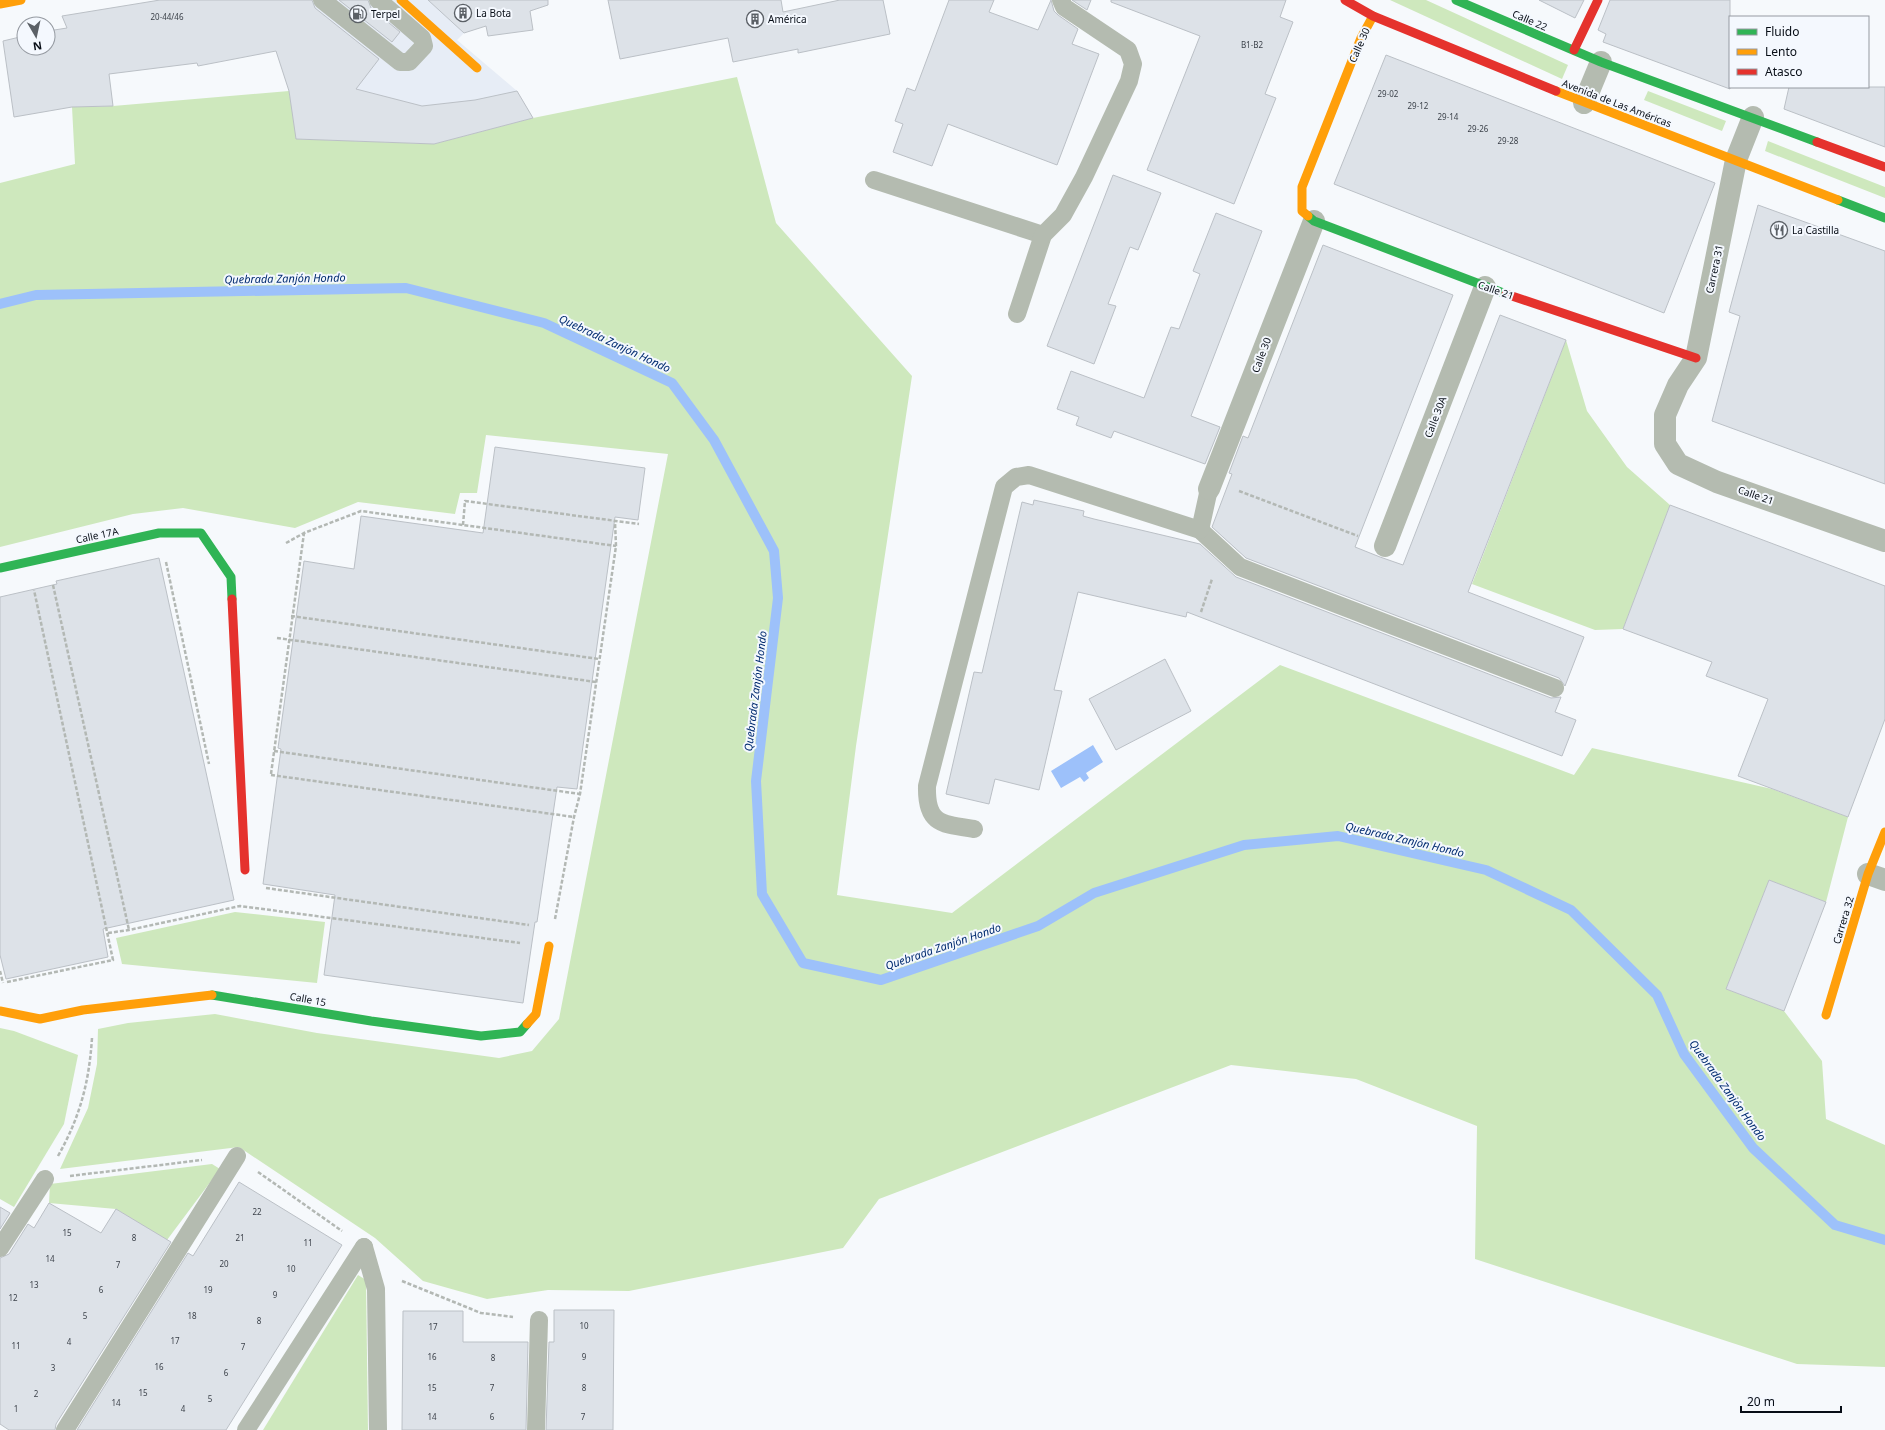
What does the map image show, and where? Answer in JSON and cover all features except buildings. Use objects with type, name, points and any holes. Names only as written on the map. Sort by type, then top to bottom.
[{"type":"street","points":[[0,4],[21,0]]},
{"type":"street","points":[[401,0],[477,68]]},
{"type":"street","name":"Avenida de Las Américas","points":[[1345,0],[1373,16],[1584,103],[1885,218]]},
{"type":"street","name":"Calle 22","points":[[1456,0],[1574,50]]},
{"type":"street","points":[[1598,0],[1574,50],[1602,62],[1885,167]]},
{"type":"street","name":"Calle 30","points":[[1210,485],[1308,216],[1302,187],[1361,38],[1373,16]]},
{"type":"street","points":[[1584,103],[1602,62]]},
{"type":"street","name":"Carrera 31","points":[[1665,415],[1678,385],[1696,358],[1736,160],[1753,117]]},
{"type":"street","name":"Calle 21","points":[[1308,216],[1485,287],[1696,358]]},
{"type":"street","name":"Calle 30A","points":[[1385,546],[1485,287]]},
{"type":"street","name":"Calle 21","points":[[1665,415],[1665,444],[1678,464],[1718,482],[1885,541]]},
{"type":"street","name":"Calle 17A","points":[[0,568],[160,533],[200,533],[231,577],[245,870]]},
{"type":"street","name":"Carrera 32","points":[[1826,1015],[1877,877],[1885,832]]},
{"type":"street","name":"Calle 15","points":[[0,1011],[40,1019],[83,1010],[208,994],[371,1021],[481,1036],[520,1032],[536,1014],[549,946]]},
{"type":"lane","points":[[322,0],[400,62],[409,62],[424,46],[422,38],[378,0]]},
{"type":"lane","points":[[1016,314],[1043,235],[1063,215],[1081,183],[1129,81],[1133,64],[1128,50],[1064,7],[1061,0]]},
{"type":"lane","points":[[874,180],[1043,235]]},
{"type":"lane","points":[[974,829],[947,825],[937,820],[929,812],[927,786],[1004,487],[1016,477],[1029,475],[1200,530],[1240,567],[1555,688]]},
{"type":"lane","points":[[1200,530],[1210,485]]},
{"type":"lane","points":[[65,1430],[237,1156]]},
{"type":"lane","points":[[0,1248],[45,1180]]},
{"type":"lane","points":[[246,1430],[364,1247]]},
{"type":"lane","points":[[364,1247],[376,1289],[378,1430]]},
{"type":"lane","points":[[536,1430],[539,1320]]},
{"type":"path","points":[[1210,485],[1385,546]]},
{"type":"path","points":[[463,525],[465,502],[639,524]]},
{"type":"path","points":[[286,543],[304,533],[362,511],[616,546]]},
{"type":"path","points":[[108,933],[129,930],[240,906],[549,946],[554,929],[574,817],[580,794],[616,546],[615,522]]},
{"type":"path","points":[[160,533],[210,766]]},
{"type":"path","points":[[270,782],[291,616],[304,533]]},
{"type":"path","points":[[1201,612],[1222,550]]},
{"type":"path","points":[[47,558],[129,930]]},
{"type":"path","points":[[0,971],[3,983],[113,960],[28,562]]},
{"type":"path","points":[[291,616],[599,659]]},
{"type":"path","points":[[278,638],[596,682]]},
{"type":"path","points":[[274,751],[580,794]]},
{"type":"path","points":[[271,775],[574,817]]},
{"type":"path","points":[[263,888],[554,929]]},
{"type":"path","points":[[45,1180],[72,1131],[83,1099],[90,1063],[92,1030],[83,1010]]},
{"type":"path","points":[[45,1180],[237,1156],[364,1247]]},
{"type":"path","points":[[401,1280],[481,1313],[539,1320]]},
{"type":"shaded area","points":[[268,0],[428,0],[464,33],[457,40],[517,91],[533,118],[434,144],[296,139],[289,91],[276,51]]},
{"type":"green space","points":[[1390,0],[1426,0],[1568,65],[1562,79]]},
{"type":"green space","points":[[737,77],[776,223],[912,376],[856,746],[837,895],[952,913],[1280,665],[1574,775],[1592,748],[1772,789],[1848,817],[1826,902],[1769,880],[1726,989],[1784,1011],[1822,1061],[1826,1119],[1885,1145],[1885,1367],[1797,1364],[1475,1259],[1477,1126],[1356,1079],[1231,1065],[879,1199],[843,1248],[629,1291],[548,1290],[487,1299],[423,1281],[375,1238],[239,1147],[60,1169],[88,1108],[97,1064],[98,1029],[128,1023],[215,1014],[317,1033],[499,1058],[532,1051],[559,1019],[668,454],[486,435],[477,493],[460,493],[455,514],[358,502],[295,528],[183,508],[133,514],[0,547],[0,183],[75,164],[72,107],[113,106],[289,91],[297,139],[434,144],[533,118]]},
{"type":"green space","points":[[1648,91],[1726,121],[1722,131],[1644,100]]},
{"type":"green space","points":[[1768,141],[1885,187],[1885,198],[1765,151]]},
{"type":"green space","points":[[1566,340],[1587,411],[1627,467],[1670,505],[1623,629],[1595,630],[1472,584]]},
{"type":"green space","points":[[235,912],[325,922],[317,983],[122,964],[116,938]]},
{"type":"green space","points":[[0,1028],[14,1031],[78,1055],[64,1124],[14,1207],[0,1199]]},
{"type":"green space","points":[[212,1164],[220,1169],[167,1240],[116,1209],[49,1203],[50,1184]]},
{"type":"green space","points":[[358,1275],[366,1280],[368,1430],[263,1430]]},
{"type":"water","points":[[1093,745],[1103,762],[1086,773],[1089,778],[1084,782],[1080,777],[1061,788],[1051,771]]},
{"type":"waterway","name":"Quebrada Zanjón Hondo","points":[[0,304],[36,295],[406,288],[544,323],[672,383],[714,440],[774,551],[778,598],[756,781],[762,894],[803,963],[881,980],[1038,926],[1094,893],[1244,845],[1338,836],[1486,870],[1571,910],[1657,995],[1684,1054],[1753,1148],[1835,1225],[1885,1240]]},
{"type":"traffic: fast","points":[[1456,0],[1601,62],[1817,142]]},
{"type":"traffic: fast","points":[[1838,200],[1885,218]]},
{"type":"traffic: fast","points":[[1308,216],[1314,221],[1506,294]]},
{"type":"traffic: fast","points":[[0,568],[159,533],[201,533],[231,577],[232,599]]},
{"type":"traffic: fast","points":[[212,995],[371,1021],[481,1036],[520,1032],[527,1024]]},
{"type":"traffic: slow","points":[[0,4],[21,0]]},
{"type":"traffic: slow","points":[[401,0],[477,68]]},
{"type":"traffic: slow","points":[[1308,216],[1302,211],[1302,187],[1361,38],[1373,16]]},
{"type":"traffic: slow","points":[[1556,91],[1838,200]]},
{"type":"traffic: slow","points":[[1826,1015],[1868,874],[1885,832]]},
{"type":"traffic: slow","points":[[527,1024],[536,1014],[549,946]]},
{"type":"traffic: slow","points":[[0,1011],[40,1019],[83,1010],[212,995]]},
{"type":"traffic: jam","points":[[1345,0],[1373,16],[1556,91]]},
{"type":"traffic: jam","points":[[1574,50],[1598,0]]},
{"type":"traffic: jam","points":[[1817,142],[1885,167]]},
{"type":"traffic: jam","points":[[1506,294],[1696,358]]},
{"type":"traffic: jam","points":[[232,599],[245,870]]},
{"type":"place","name":"La Bota","points":[[463,13]]},
{"type":"place","name":"Terpel","points":[[358,14]]},
{"type":"place","name":"América","points":[[755,19]]},
{"type":"place","name":"La Castilla","points":[[1779,230]]}]
